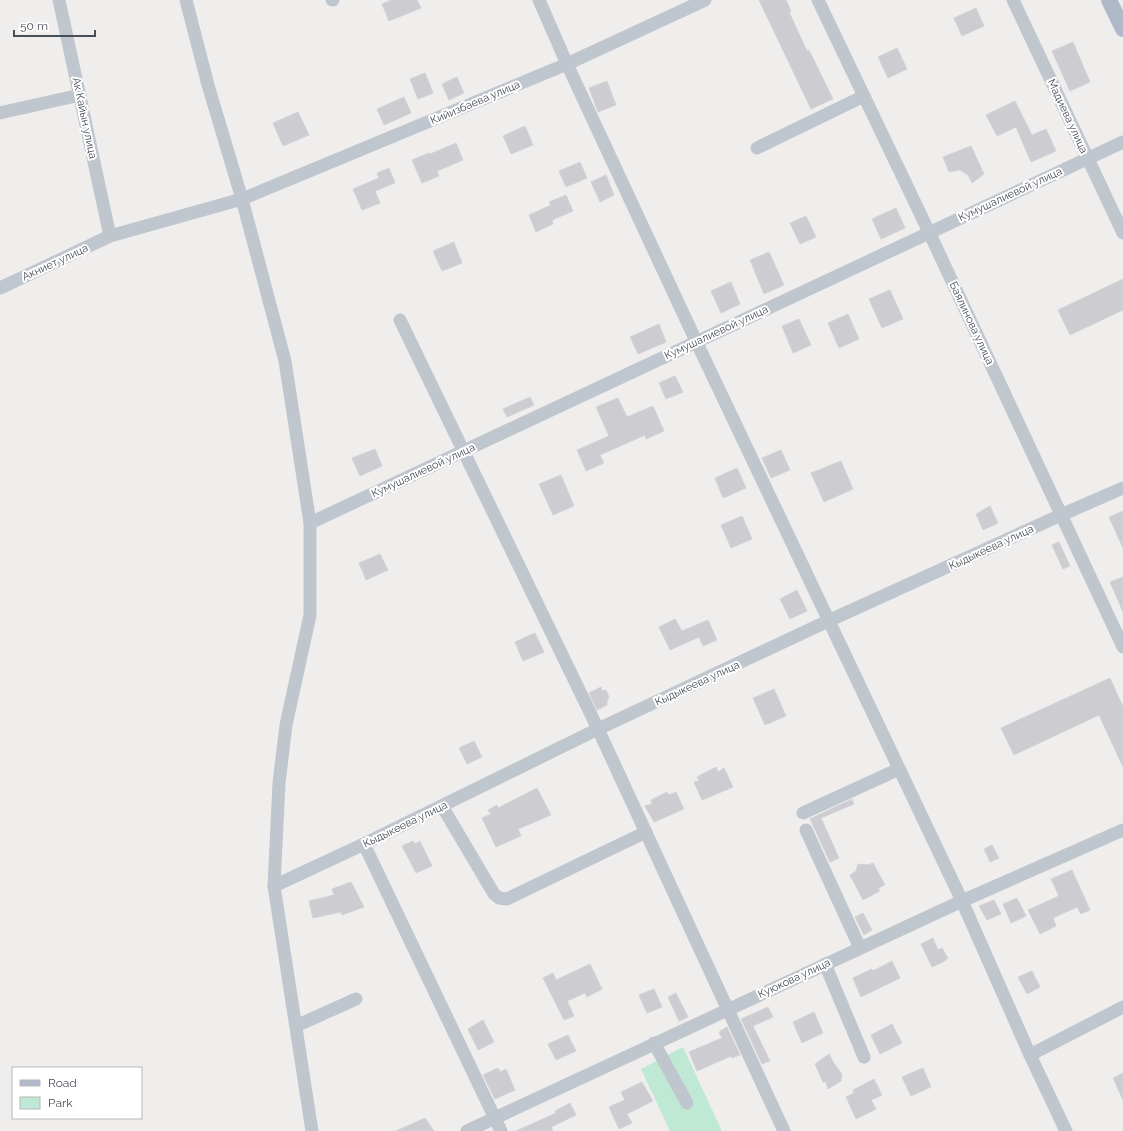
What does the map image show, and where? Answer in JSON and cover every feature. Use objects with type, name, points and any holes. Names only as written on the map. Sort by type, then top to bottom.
[{"type":"main road","points":[[1109,0],[1123,29]]},
{"type":"street","name":"Ак Кайын улица","points":[[59,0],[110,236]]},
{"type":"street","points":[[186,0],[208,84],[242,199],[285,361],[310,523],[310,615],[286,725],[279,783],[274,886],[312,1131]]},
{"type":"street","points":[[539,0],[567,64],[696,341],[962,901],[1030,1055],[1066,1131]]},
{"type":"street","name":"Кийизбаева улица","points":[[110,236],[242,199],[567,64],[705,0]]},
{"type":"street","name":"Баялинова улица","points":[[818,0],[929,232],[1123,647]]},
{"type":"street","name":"Мадиева улица","points":[[1013,0],[1123,232]]},
{"type":"street","points":[[0,113],[80,95]]},
{"type":"street","points":[[757,148],[864,96]]},
{"type":"street","name":"Кумушалиевой улица","points":[[310,523],[1123,142]]},
{"type":"street","name":"Акниет улица","points":[[0,288],[110,236]]},
{"type":"street","points":[[400,320],[598,729],[784,1131]]},
{"type":"street","name":"Кыдыкеева улица","points":[[274,886],[364,844],[598,729],[828,621],[1123,488]]},
{"type":"street","points":[[803,813],[899,769]]},
{"type":"street","points":[[442,806],[494,894],[499,898],[506,899],[646,832]]},
{"type":"street","points":[[806,830],[860,948]]},
{"type":"street","name":"Куюкова улица","points":[[467,1131],[824,964],[1123,830]]},
{"type":"street","points":[[364,844],[501,1131]]},
{"type":"street","points":[[824,964],[864,1058]]},
{"type":"street","points":[[296,1026],[356,999]]},
{"type":"street","points":[[1030,1055],[1123,1007]]},
{"type":"street","points":[[654,1043],[687,1103]]},
{"type":"green space","points":[[683,1047],[722,1131],[670,1131],[641,1069]]},
{"type":"building","points":[[391,0],[417,0],[421,8],[389,21],[382,4]]},
{"type":"building","points":[[759,0],[786,0],[791,11],[789,12],[807,51],[809,50],[833,99],[811,109]]},
{"type":"building","points":[[976,8],[984,26],[962,36],[954,18]]},
{"type":"building","points":[[1073,42],[1090,82],[1070,91],[1052,51]]},
{"type":"building","points":[[897,48],[907,69],[888,78],[878,57]]},
{"type":"building","points":[[425,73],[433,93],[418,99],[410,79]]},
{"type":"building","points":[[457,77],[464,93],[449,100],[442,84]]},
{"type":"building","points":[[607,81],[616,105],[598,112],[589,88]]},
{"type":"building","points":[[404,97],[411,113],[384,125],[377,109]]},
{"type":"building","points":[[1015,101],[1032,135],[1046,129],[1056,151],[1031,162],[1016,127],[997,136],[986,115]]},
{"type":"building","points":[[298,112],[309,135],[283,146],[273,123]]},
{"type":"building","points":[[525,126],[533,145],[511,154],[503,136]]},
{"type":"building","points":[[456,143],[463,160],[437,171],[439,176],[422,183],[412,160]]},
{"type":"building","points":[[971,146],[984,174],[972,183],[968,175],[960,170],[949,172],[943,157]]},
{"type":"building","points":[[580,162],[587,178],[566,187],[559,171]]},
{"type":"building","points":[[389,168],[395,183],[375,191],[380,203],[362,210],[353,189],[379,178],[377,173]]},
{"type":"building","points":[[606,175],[614,195],[600,202],[591,182]]},
{"type":"building","points":[[566,195],[573,211],[552,220],[553,224],[536,232],[529,215],[551,205],[549,202]]},
{"type":"building","points":[[896,208],[905,228],[881,239],[872,219]]},
{"type":"building","points":[[806,216],[816,237],[800,244],[790,223]]},
{"type":"building","points":[[454,242],[462,263],[442,271],[433,251]]},
{"type":"building","points":[[769,252],[784,285],[764,294],[750,260]]},
{"type":"building","points":[[1123,279],[1123,310],[1070,335],[1058,310]]},
{"type":"building","points":[[731,282],[740,304],[721,313],[711,291]]},
{"type":"building","points":[[890,290],[903,319],[882,328],[869,299]]},
{"type":"building","points":[[848,314],[859,339],[839,348],[828,323]]},
{"type":"building","points":[[799,319],[811,345],[793,353],[782,326]]},
{"type":"building","points":[[659,324],[666,342],[638,354],[630,337]]},
{"type":"building","points":[[675,376],[683,392],[666,399],[659,383]]},
{"type":"building","points":[[530,397],[534,405],[507,417],[503,409]]},
{"type":"building","points":[[618,398],[627,417],[653,406],[664,431],[646,439],[645,435],[600,455],[604,463],[586,471],[577,450],[609,436],[596,407]]},
{"type":"building","points":[[375,449],[382,466],[360,476],[352,458]]},
{"type":"building","points":[[781,450],[790,470],[771,478],[762,458]]},
{"type":"building","points":[[841,461],[853,489],[824,502],[811,473]]},
{"type":"building","points":[[737,468],[746,488],[723,498],[715,478]]},
{"type":"building","points":[[561,475],[574,506],[553,515],[539,484]]},
{"type":"building","points":[[990,506],[998,523],[983,530],[976,514]]},
{"type":"building","points":[[1123,511],[1123,548],[1109,517]]},
{"type":"building","points":[[742,516],[752,539],[731,548],[721,525]]},
{"type":"building","points":[[1059,542],[1070,566],[1063,569],[1052,545]]},
{"type":"building","points":[[380,554],[388,570],[366,580],[359,563]]},
{"type":"building","points":[[1123,577],[1123,612],[1110,582]]},
{"type":"building","points":[[797,590],[807,611],[790,619],[780,599]]},
{"type":"building","points":[[675,619],[682,631],[708,620],[717,640],[703,646],[699,637],[670,650],[659,627]]},
{"type":"building","points":[[535,633],[544,652],[523,661],[515,642]]},
{"type":"building","points":[[1110,678],[1123,707],[1123,767],[1099,715],[1014,755],[1001,728]]},
{"type":"building","points":[[601,687],[602,691],[606,690],[609,697],[607,705],[597,710],[589,693]]},
{"type":"building","points":[[774,689],[786,716],[765,725],[753,698]]},
{"type":"building","points":[[474,741],[482,757],[467,764],[459,748]]},
{"type":"building","points":[[716,767],[718,772],[724,768],[733,787],[702,800],[694,782],[699,781],[697,777]]},
{"type":"building","points":[[537,788],[551,815],[518,829],[521,836],[496,847],[482,818],[491,814],[488,810],[497,805],[498,808]]},
{"type":"building","points":[[667,792],[669,795],[676,792],[684,809],[654,822],[645,806],[652,804],[651,800]]},
{"type":"building","points":[[852,799],[854,804],[821,818],[839,858],[830,862],[810,819]]},
{"type":"building","points":[[413,841],[415,844],[420,841],[432,866],[416,873],[402,846]]},
{"type":"building","points":[[992,845],[999,858],[990,862],[984,849]]},
{"type":"building","points":[[873,863],[885,885],[878,888],[880,891],[863,900],[850,875],[856,871],[858,864],[868,865]]},
{"type":"building","points":[[1072,870],[1090,910],[1081,914],[1077,907],[1053,918],[1056,926],[1040,934],[1028,910],[1059,896],[1051,879]]},
{"type":"building","points":[[351,882],[364,907],[342,915],[341,912],[313,918],[309,901],[334,895],[332,889]]},
{"type":"building","points":[[1017,898],[1026,916],[1011,923],[1003,904]]},
{"type":"building","points":[[994,900],[1001,914],[987,920],[979,906]]},
{"type":"building","points":[[863,913],[872,930],[864,935],[855,917]]},
{"type":"building","points":[[933,938],[938,950],[942,948],[948,958],[932,967],[921,944]]},
{"type":"building","points":[[892,961],[900,978],[861,997],[853,978],[872,969],[873,971]]},
{"type":"building","points":[[590,964],[602,989],[587,997],[585,993],[567,1001],[574,1016],[564,1020],[543,978],[553,973],[556,980]]},
{"type":"building","points":[[1032,971],[1040,987],[1027,994],[1018,977]]},
{"type":"building","points":[[654,989],[662,1007],[647,1013],[639,995]]},
{"type":"building","points":[[676,993],[688,1017],[679,1021],[668,997]]},
{"type":"building","points":[[768,1007],[773,1017],[753,1026],[770,1061],[762,1064],[741,1019]]},
{"type":"building","points":[[814,1012],[823,1033],[802,1043],[793,1022]]},
{"type":"building","points":[[483,1020],[494,1042],[478,1050],[468,1029]]},
{"type":"building","points":[[892,1024],[902,1043],[880,1054],[871,1035]]},
{"type":"building","points":[[727,1027],[740,1055],[732,1058],[731,1056],[697,1071],[689,1052],[722,1038],[719,1032]]},
{"type":"building","points":[[568,1035],[576,1051],[556,1060],[548,1044]]},
{"type":"building","points":[[829,1054],[842,1074],[841,1081],[828,1089],[826,1082],[823,1082],[815,1064]]},
{"type":"building","points":[[498,1068],[500,1072],[506,1069],[515,1090],[495,1099],[483,1075]]},
{"type":"building","points":[[923,1068],[931,1087],[911,1096],[902,1077]]},
{"type":"building","points":[[1123,1073],[1123,1100],[1113,1078]]},
{"type":"building","points":[[874,1079],[882,1095],[871,1100],[876,1109],[856,1119],[846,1097],[854,1093],[853,1090]]},
{"type":"building","points":[[642,1082],[653,1101],[627,1114],[632,1123],[619,1129],[609,1107],[625,1100],[621,1092]]},
{"type":"building","points":[[570,1103],[576,1115],[551,1127],[553,1131],[516,1131],[556,1113],[555,1111]]},
{"type":"building","points":[[425,1118],[434,1131],[396,1131]]}]
